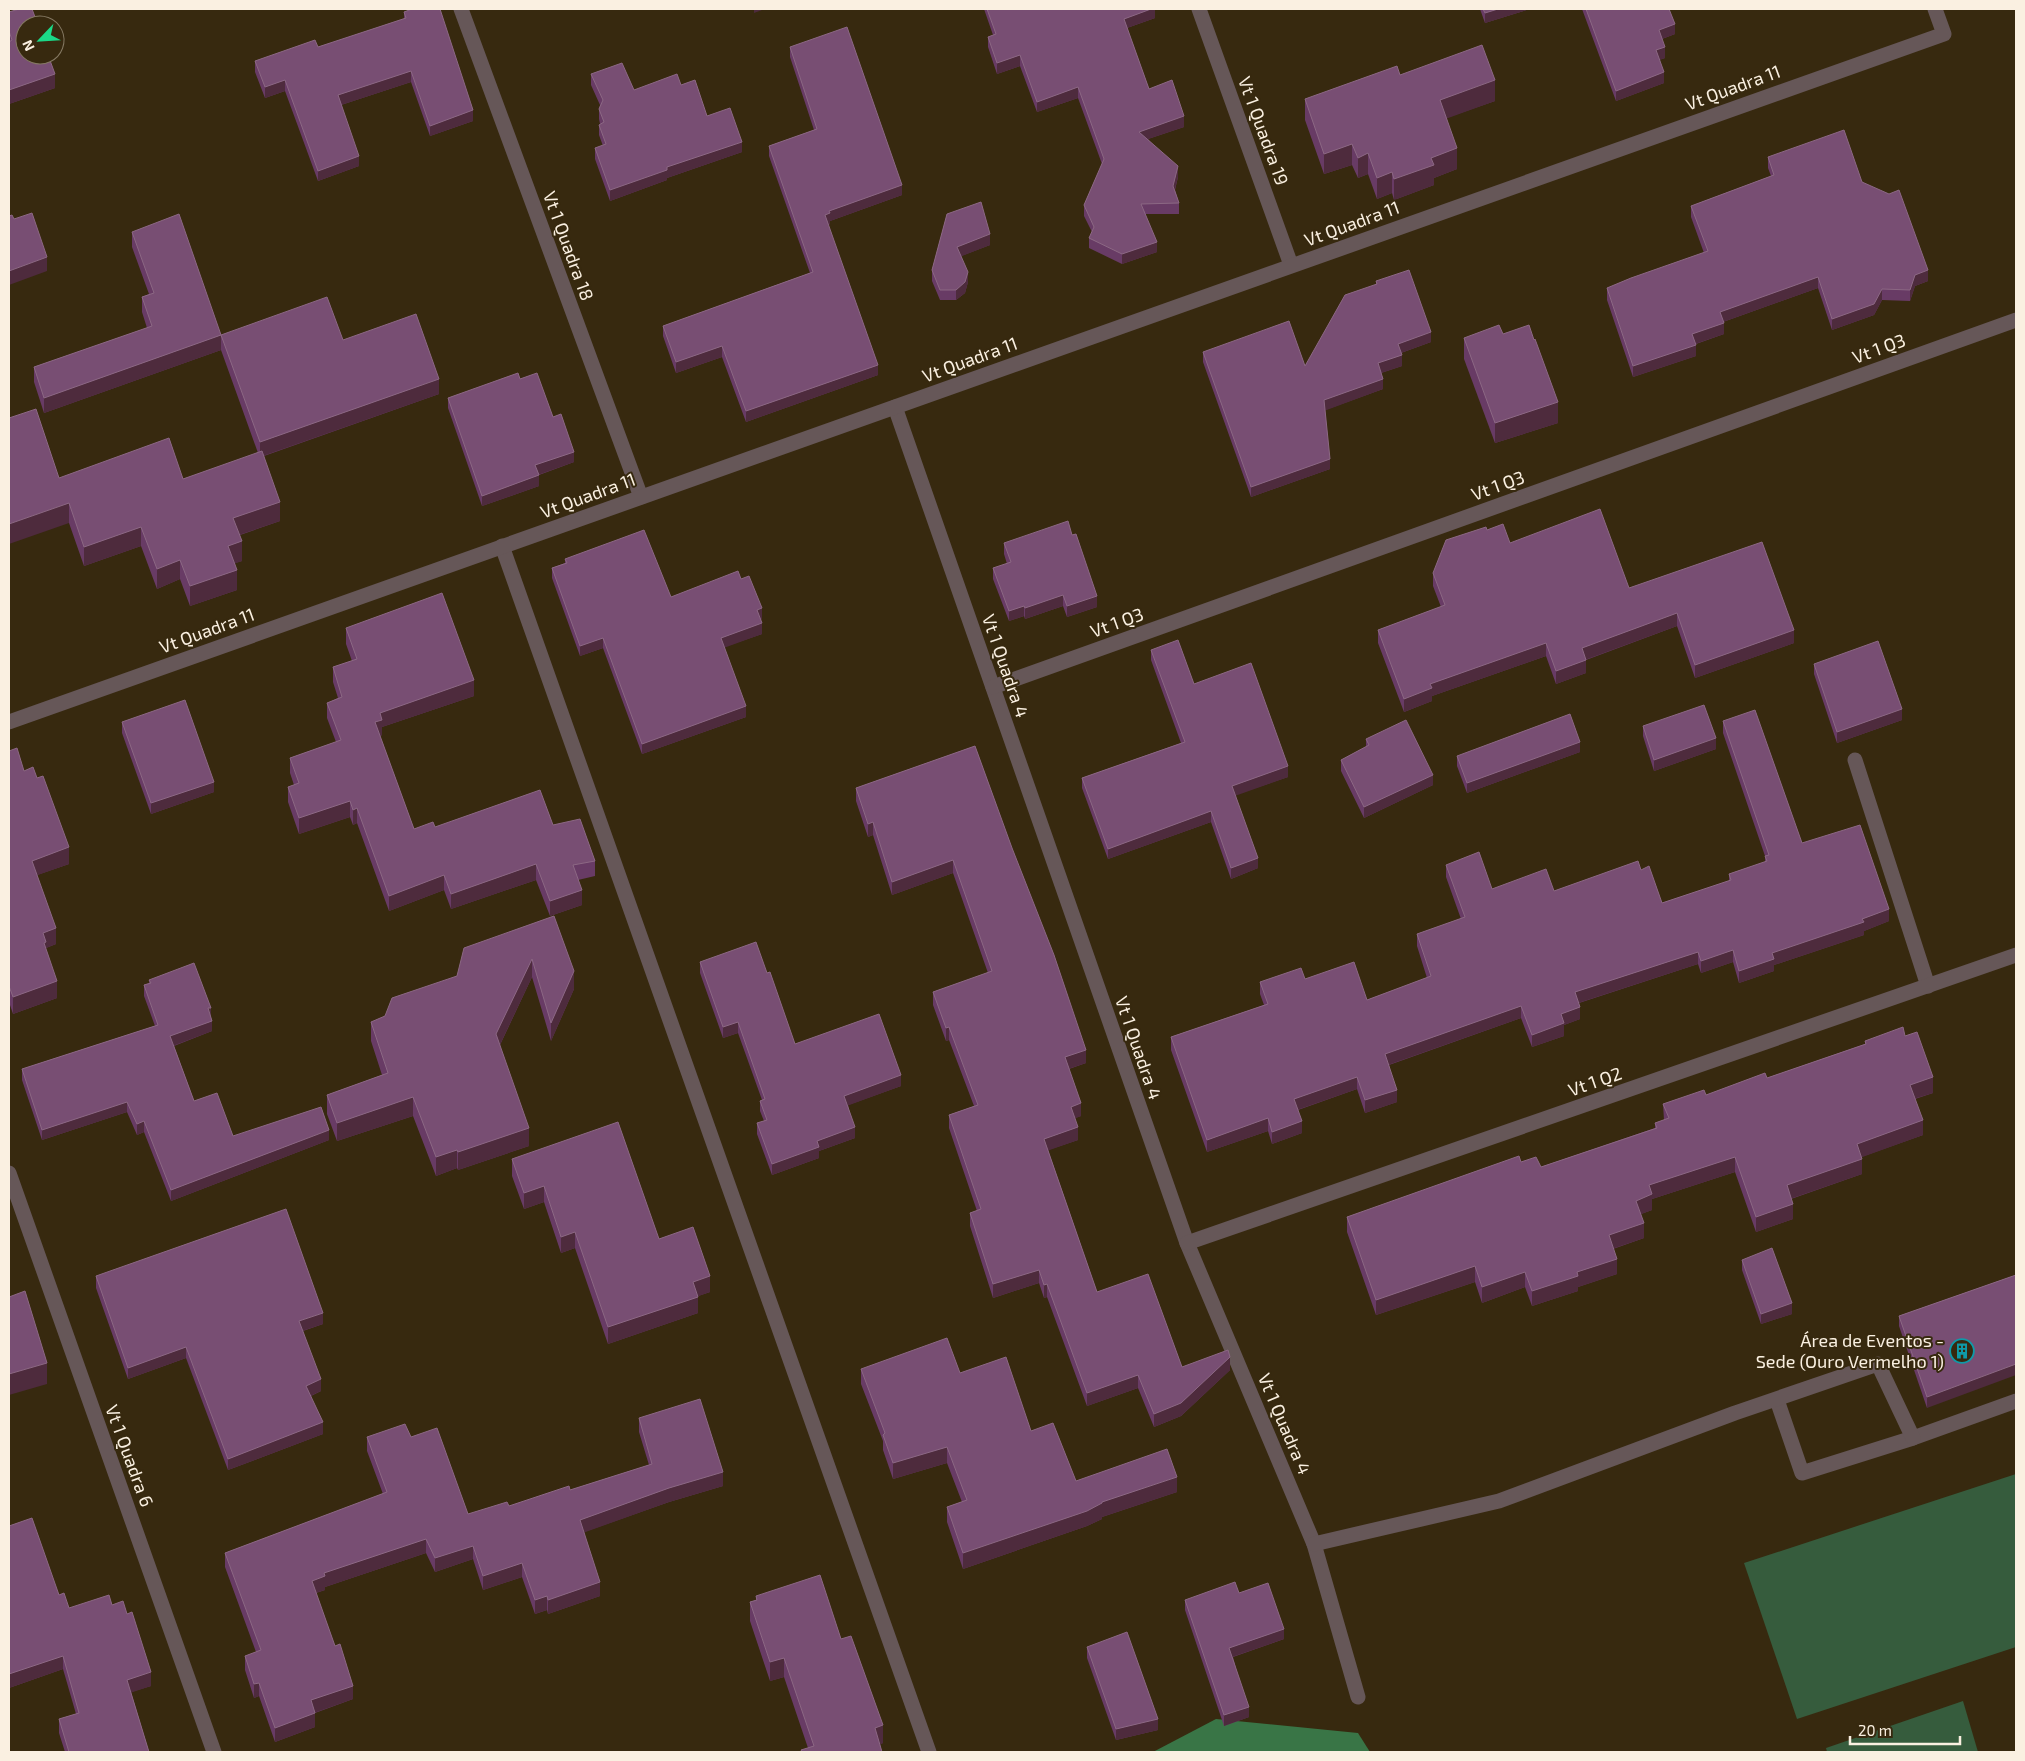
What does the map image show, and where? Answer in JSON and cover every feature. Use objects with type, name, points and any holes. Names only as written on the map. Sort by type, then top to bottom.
[{"type":"street","name":"Vt 1 Quadra 18","points":[[461,9],[641,497]]},
{"type":"street","name":"Vt 1 Quadra 19","points":[[1199,9],[1291,265]]},
{"type":"street","name":"Vt Quadra 11","points":[[9,722],[1944,34],[1935,9]]},
{"type":"street","name":"Vt 1 Q3","points":[[993,687],[2016,320]]},
{"type":"street","name":"Vt 1 Quadra 4","points":[[895,407],[1187,1243],[1314,1544],[1358,1697]]},
{"type":"street","points":[[502,546],[929,1752]]},
{"type":"street","points":[[1855,760],[1928,986]]},
{"type":"street","name":"Vt 1 Q2","points":[[1187,1243],[2016,955]]},
{"type":"street","name":"Vt 1 Quadra 6","points":[[9,1173],[214,1752]]},
{"type":"street","points":[[1314,1544],[1499,1501],[1735,1413],[1878,1364],[1913,1438]]},
{"type":"street","points":[[1777,1400],[1802,1473],[1913,1438],[2016,1401]]},
{"type":"green space","points":[[2016,1474],[2016,1647],[1797,1719],[1744,1563]]},
{"type":"green space","points":[[1963,1701],[1978,1752],[1827,1752],[1826,1748]]},
{"type":"green space","points":[[1216,1719],[1358,1733],[1370,1752],[1153,1752]]},
{"type":"building","points":[[19,9],[32,9],[34,15],[15,15],[15,65],[52,65],[55,74],[9,90],[9,42],[12,40],[9,31],[9,12]]},
{"type":"building","points":[[412,9],[440,9],[473,110],[430,126],[411,71],[338,95],[359,156],[318,171],[285,80],[265,87],[255,61],[315,40],[318,47],[406,18],[404,12]]},
{"type":"building","points":[[987,9],[1151,9],[1124,19],[1149,89],[1172,80],[1184,116],[1139,132],[1178,166],[1173,186],[1179,203],[1141,204],[1157,242],[1122,254],[1089,238],[1094,227],[1084,205],[1104,159],[1078,87],[1037,102],[1020,55],[997,63],[988,37],[996,34]]},
{"type":"building","points":[[1483,9],[1498,9],[1485,13]]},
{"type":"building","points":[[1586,9],[1669,9],[1675,24],[1659,30],[1665,47],[1656,50],[1664,72],[1616,91]]},
{"type":"building","points":[[847,27],[902,185],[829,211],[830,213],[825,215],[878,365],[746,411],[722,346],[676,362],[663,326],[813,272],[769,146],[817,129],[790,47]]},
{"type":"building","points":[[1482,45],[1495,80],[1440,100],[1457,148],[1431,158],[1434,165],[1394,179],[1392,172],[1377,178],[1368,153],[1358,158],[1352,144],[1324,154],[1305,99],[1397,66],[1400,75]]},
{"type":"building","points":[[622,63],[634,90],[677,74],[681,85],[695,80],[707,116],[730,108],[742,142],[667,167],[667,170],[610,190],[595,148],[606,144],[599,125],[604,122],[599,109],[603,100],[591,74]]},
{"type":"building","points":[[1844,130],[1862,182],[1889,194],[1899,190],[1928,270],[1915,275],[1910,290],[1882,289],[1874,304],[1832,319],[1818,277],[1720,312],[1724,323],[1692,334],[1696,345],[1633,366],[1607,288],[1708,251],[1691,206],[1774,175],[1768,157]]},
{"type":"building","points":[[981,202],[990,234],[957,247],[968,272],[965,282],[956,290],[940,290],[932,270],[947,214]]},
{"type":"building","points":[[32,213],[47,257],[9,271],[9,216],[12,215],[14,219]]},
{"type":"building","points":[[179,214],[221,335],[44,398],[34,367],[152,326],[142,297],[154,293],[132,232]]},
{"type":"building","points":[[1409,270],[1431,332],[1398,344],[1402,355],[1378,363],[1383,379],[1324,400],[1330,459],[1251,487],[1203,352],[1289,321],[1305,366],[1345,295],[1377,284],[1376,281]]},
{"type":"building","points":[[327,297],[343,340],[416,314],[439,379],[260,442],[221,335]]},
{"type":"building","points":[[1499,325],[1503,334],[1529,325],[1558,402],[1495,423],[1464,338]]},
{"type":"building","points":[[518,373],[520,379],[537,373],[553,417],[561,414],[574,452],[535,465],[539,475],[482,496],[448,398]]},
{"type":"building","points":[[36,409],[59,478],[169,438],[183,479],[262,451],[280,502],[233,518],[242,541],[228,546],[237,570],[190,586],[180,560],[157,569],[141,527],[84,547],[69,503],[9,524],[9,418]]},
{"type":"building","points":[[1600,509],[1629,588],[1762,542],[1794,630],[1695,665],[1677,613],[1582,648],[1586,660],[1556,671],[1546,643],[1430,684],[1432,688],[1404,699],[1378,630],[1445,605],[1433,573],[1446,540],[1486,527],[1487,530],[1503,524],[1510,543]]},
{"type":"building","points":[[1068,521],[1072,535],[1076,534],[1097,596],[1067,606],[1063,595],[1025,608],[1024,606],[1009,611],[993,568],[1011,562],[1004,543]]},
{"type":"building","points":[[644,530],[671,597],[738,571],[741,579],[749,576],[762,608],[757,610],[762,623],[721,638],[746,706],[642,744],[603,638],[580,646],[552,568],[567,563],[565,559]]},
{"type":"building","points":[[442,593],[474,680],[380,713],[382,720],[375,722],[414,829],[433,822],[435,827],[540,790],[553,825],[580,819],[595,861],[573,865],[582,890],[550,901],[536,864],[451,894],[444,875],[389,896],[357,808],[353,810],[350,801],[299,818],[288,787],[299,783],[290,758],[341,740],[327,703],[342,697],[333,667],[357,659],[346,628]]},
{"type":"building","points":[[1178,640],[1194,684],[1251,663],[1288,766],[1232,786],[1258,858],[1231,868],[1211,811],[1108,849],[1082,778],[1185,742],[1151,650]]},
{"type":"building","points":[[1878,641],[1902,709],[1837,732],[1814,664]]},
{"type":"building","points":[[185,700],[214,782],[151,803],[122,722]]},
{"type":"building","points":[[1704,705],[1716,738],[1654,760],[1643,726]]},
{"type":"building","points":[[1755,710],[1802,843],[1860,825],[1889,909],[1862,919],[1864,922],[1772,953],[1774,959],[1739,971],[1733,950],[1701,961],[1698,952],[1575,992],[1580,1007],[1561,1014],[1564,1023],[1532,1035],[1521,1006],[1385,1054],[1397,1090],[1365,1100],[1357,1077],[1294,1099],[1302,1121],[1272,1132],[1268,1118],[1207,1140],[1171,1037],[1268,1004],[1260,982],[1301,968],[1305,979],[1354,962],[1367,1000],[1431,976],[1417,934],[1465,917],[1446,865],[1479,852],[1492,889],[1546,869],[1554,891],[1638,861],[1641,870],[1649,866],[1662,903],[1731,880],[1729,874],[1767,861],[1765,856],[1769,855],[1723,721]]},
{"type":"building","points":[[1570,714],[1580,742],[1467,783],[1457,756]]},
{"type":"building","points":[[1406,720],[1433,775],[1364,807],[1341,760],[1369,745],[1366,739]]},
{"type":"building","points":[[975,746],[1054,955],[1086,1050],[1065,1057],[1081,1103],[1071,1107],[1078,1127],[1044,1139],[1097,1292],[1148,1274],[1182,1367],[1228,1350],[1230,1357],[1181,1403],[1154,1414],[1138,1375],[1087,1393],[1047,1284],[1044,1285],[1039,1270],[993,1284],[970,1213],[981,1209],[949,1115],[978,1105],[949,1027],[946,1028],[933,992],[992,971],[953,860],[892,882],[873,822],[868,824],[856,788]]},
{"type":"building","points":[[17,748],[24,771],[33,767],[37,778],[43,776],[69,847],[32,861],[56,928],[43,933],[46,942],[44,943],[57,981],[13,997],[9,986],[9,751]]},
{"type":"building","points":[[554,916],[574,971],[551,1023],[532,959],[496,1034],[529,1128],[458,1152],[457,1150],[436,1157],[413,1097],[337,1123],[327,1095],[388,1073],[371,1022],[385,1016],[392,998],[457,976],[464,948]]},
{"type":"building","points":[[756,942],[767,973],[770,972],[795,1044],[879,1014],[901,1075],[844,1096],[855,1127],[817,1141],[819,1147],[772,1164],[757,1123],[767,1120],[760,1101],[765,1099],[738,1022],[723,1027],[700,962]]},
{"type":"building","points":[[194,963],[211,1008],[208,1008],[212,1021],[170,1036],[194,1101],[217,1093],[233,1136],[321,1107],[329,1130],[171,1190],[144,1121],[137,1124],[127,1102],[42,1130],[22,1069],[158,1025],[144,985],[151,983],[149,980]]},
{"type":"building","points":[[1903,1027],[1905,1036],[1917,1032],[1933,1077],[1910,1085],[1923,1120],[1857,1144],[1862,1159],[1787,1185],[1793,1204],[1756,1217],[1735,1157],[1649,1185],[1652,1194],[1636,1201],[1644,1223],[1609,1235],[1617,1259],[1577,1272],[1578,1276],[1532,1291],[1525,1272],[1482,1287],[1475,1266],[1376,1300],[1347,1217],[1519,1156],[1521,1162],[1536,1157],[1541,1167],[1657,1128],[1655,1123],[1669,1118],[1663,1104],[1704,1090],[1706,1095],[1765,1073],[1767,1078],[1866,1044],[1865,1041]]},
{"type":"building","points":[[618,1122],[659,1239],[693,1227],[710,1276],[693,1282],[698,1297],[608,1327],[575,1232],[561,1237],[544,1186],[524,1193],[512,1159]]},
{"type":"building","points":[[286,1209],[323,1313],[299,1321],[321,1379],[306,1386],[323,1422],[228,1459],[186,1347],[128,1368],[96,1276]]},
{"type":"building","points":[[1772,1248],[1792,1303],[1761,1314],[1742,1260]]},
{"type":"building","name":"Área de Eventos - Sede (Ouro Vermelho 1)","points":[[2016,1275],[2016,1364],[1927,1397],[1899,1316]]},
{"type":"building","points":[[25,1291],[47,1363],[9,1374],[9,1297]]},
{"type":"building","points":[[947,1338],[960,1373],[1006,1357],[1031,1431],[1053,1423],[1076,1481],[1167,1449],[1177,1477],[1102,1502],[1087,1511],[963,1553],[947,1507],[967,1500],[947,1447],[893,1463],[883,1435],[885,1433],[861,1369]]},
{"type":"building","points":[[700,1399],[723,1472],[669,1488],[580,1520],[600,1582],[548,1600],[547,1596],[535,1600],[522,1563],[483,1576],[473,1546],[435,1558],[426,1539],[324,1573],[325,1576],[312,1581],[335,1646],[340,1644],[353,1686],[311,1700],[315,1713],[275,1728],[259,1683],[254,1684],[245,1656],[261,1650],[225,1553],[387,1492],[367,1437],[405,1424],[411,1437],[437,1428],[468,1514],[507,1502],[509,1506],[569,1486],[570,1490],[652,1464],[639,1418]]},
{"type":"building","points":[[32,1518],[59,1595],[64,1593],[69,1608],[109,1595],[112,1605],[123,1601],[127,1614],[132,1612],[151,1672],[127,1680],[149,1752],[69,1752],[59,1719],[79,1713],[63,1656],[9,1674],[9,1526]]},
{"type":"building","points":[[820,1575],[841,1639],[851,1636],[883,1725],[875,1728],[882,1752],[802,1752],[801,1750],[814,1746],[784,1658],[770,1662],[750,1602],[757,1600],[756,1596]]},
{"type":"building","points":[[1235,1582],[1239,1593],[1268,1583],[1284,1629],[1229,1648],[1249,1707],[1224,1715],[1185,1600]]},
{"type":"building","points":[[1127,1632],[1158,1719],[1116,1729],[1087,1647]]},
{"type":"place","name":"Área de Eventos - Sede (Ouro Vermelho 1)","points":[[1962,1351]]}]
